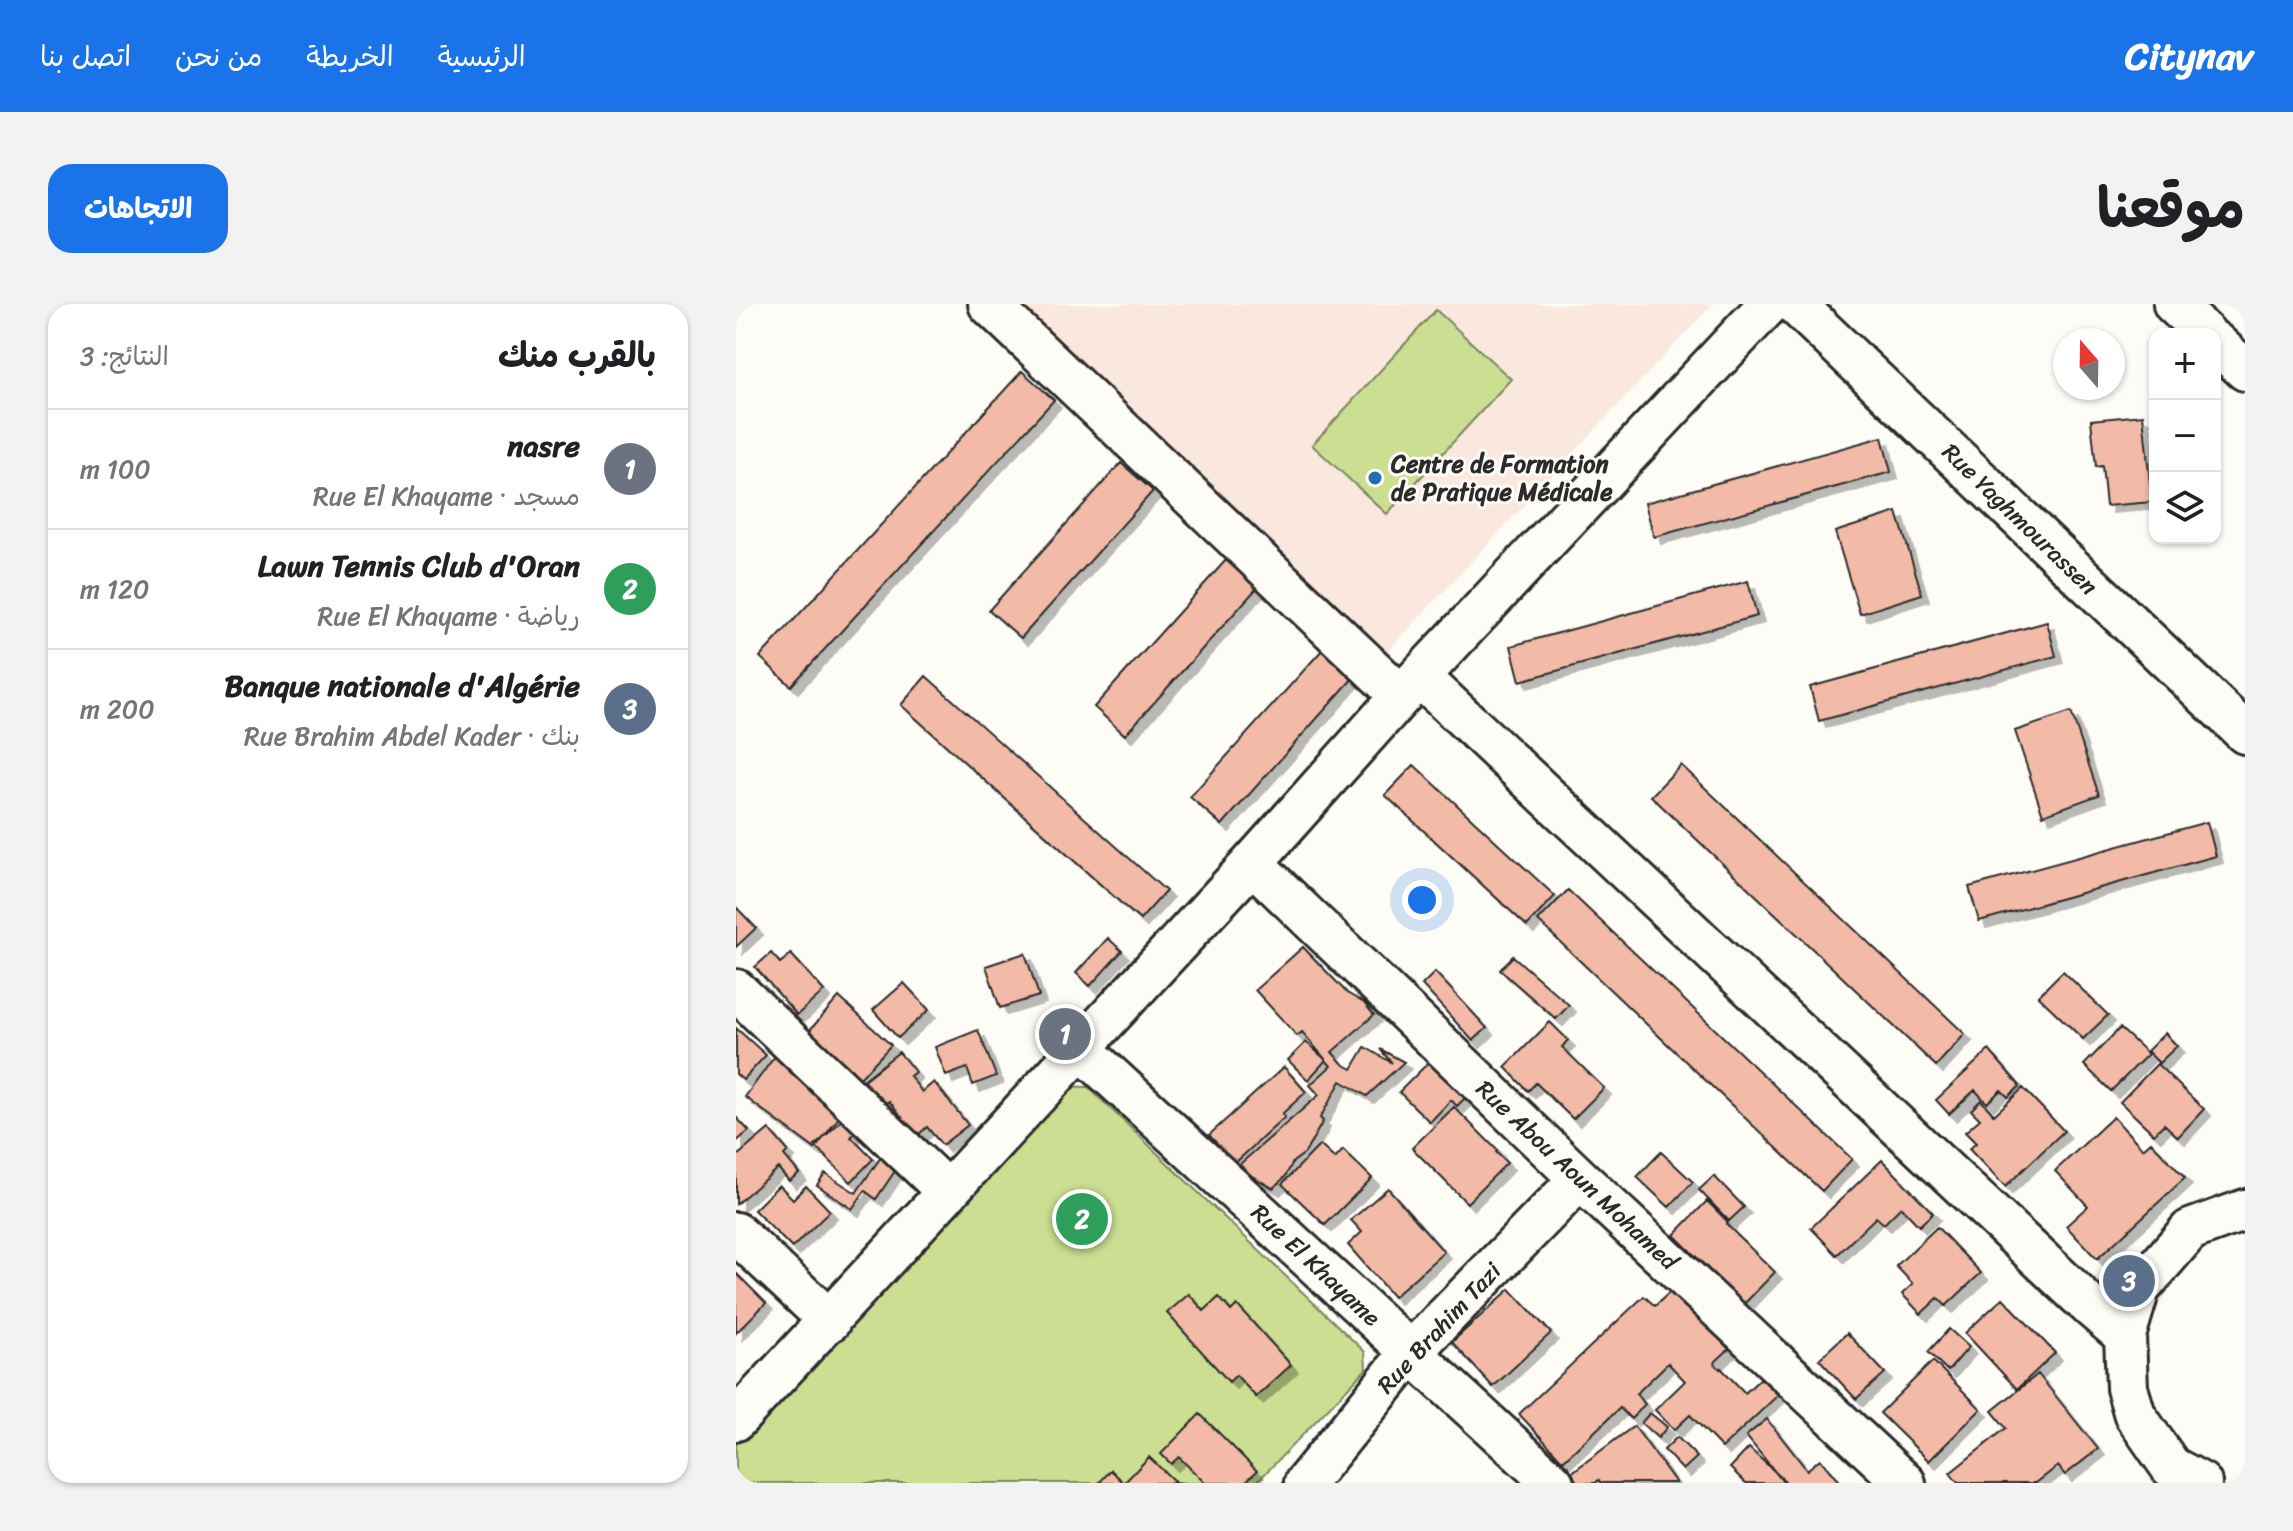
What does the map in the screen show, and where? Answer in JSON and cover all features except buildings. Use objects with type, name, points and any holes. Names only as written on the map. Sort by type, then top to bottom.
[{"type":"street","points":[[989,304],[2125,1336]]},
{"type":"street","points":[[736,1420],[1252,863],[1411,686],[1769,304]]},
{"type":"street","name":"Rue Yaghmourassen","points":[[1795,304],[2245,733]]},
{"type":"street","points":[[2174,304],[2200,328]]},
{"type":"street","points":[[2221,348],[2245,370]]},
{"type":"street","name":"Rue Abou Aoun Mohamed","points":[[1252,863],[1580,1179],[1905,1483]]},
{"type":"street","points":[[736,990],[948,1192]]},
{"type":"street","name":"Rue El Khayame","points":[[1080,1048],[1553,1483]]},
{"type":"street","name":"Rue Brahim Tazi","points":[[1305,1483],[1411,1352],[1580,1179]]},
{"type":"street","points":[[2176,1478],[2135,1415],[2127,1388],[2125,1336],[2139,1289],[2190,1230],[2245,1210]]},
{"type":"street","points":[[736,1233],[830,1321]]},
{"type":"shaded area","name":"Centre de Formation de Pratique Médicale","points":[[1015,304],[1713,304],[1386,653]]},
{"type":"green space","points":[[1436,310],[1511,379],[1387,514],[1312,445]]},
{"type":"green space","points":[[1060,1086],[1088,1087],[1365,1352],[1366,1369],[1256,1483],[736,1483],[736,1437]]},
{"type":"place","name":"Centre de Formation de Pratique Médicale","points":[[1375,478]]},
{"type":"place","name":"nasre","points":[[1065,1034]]},
{"type":"place","name":"Lawn Tennis Club d'Oran","points":[[1082,1219]]},
{"type":"place","name":"Banque nationale d'Algérie","points":[[2129,1281]]}]
